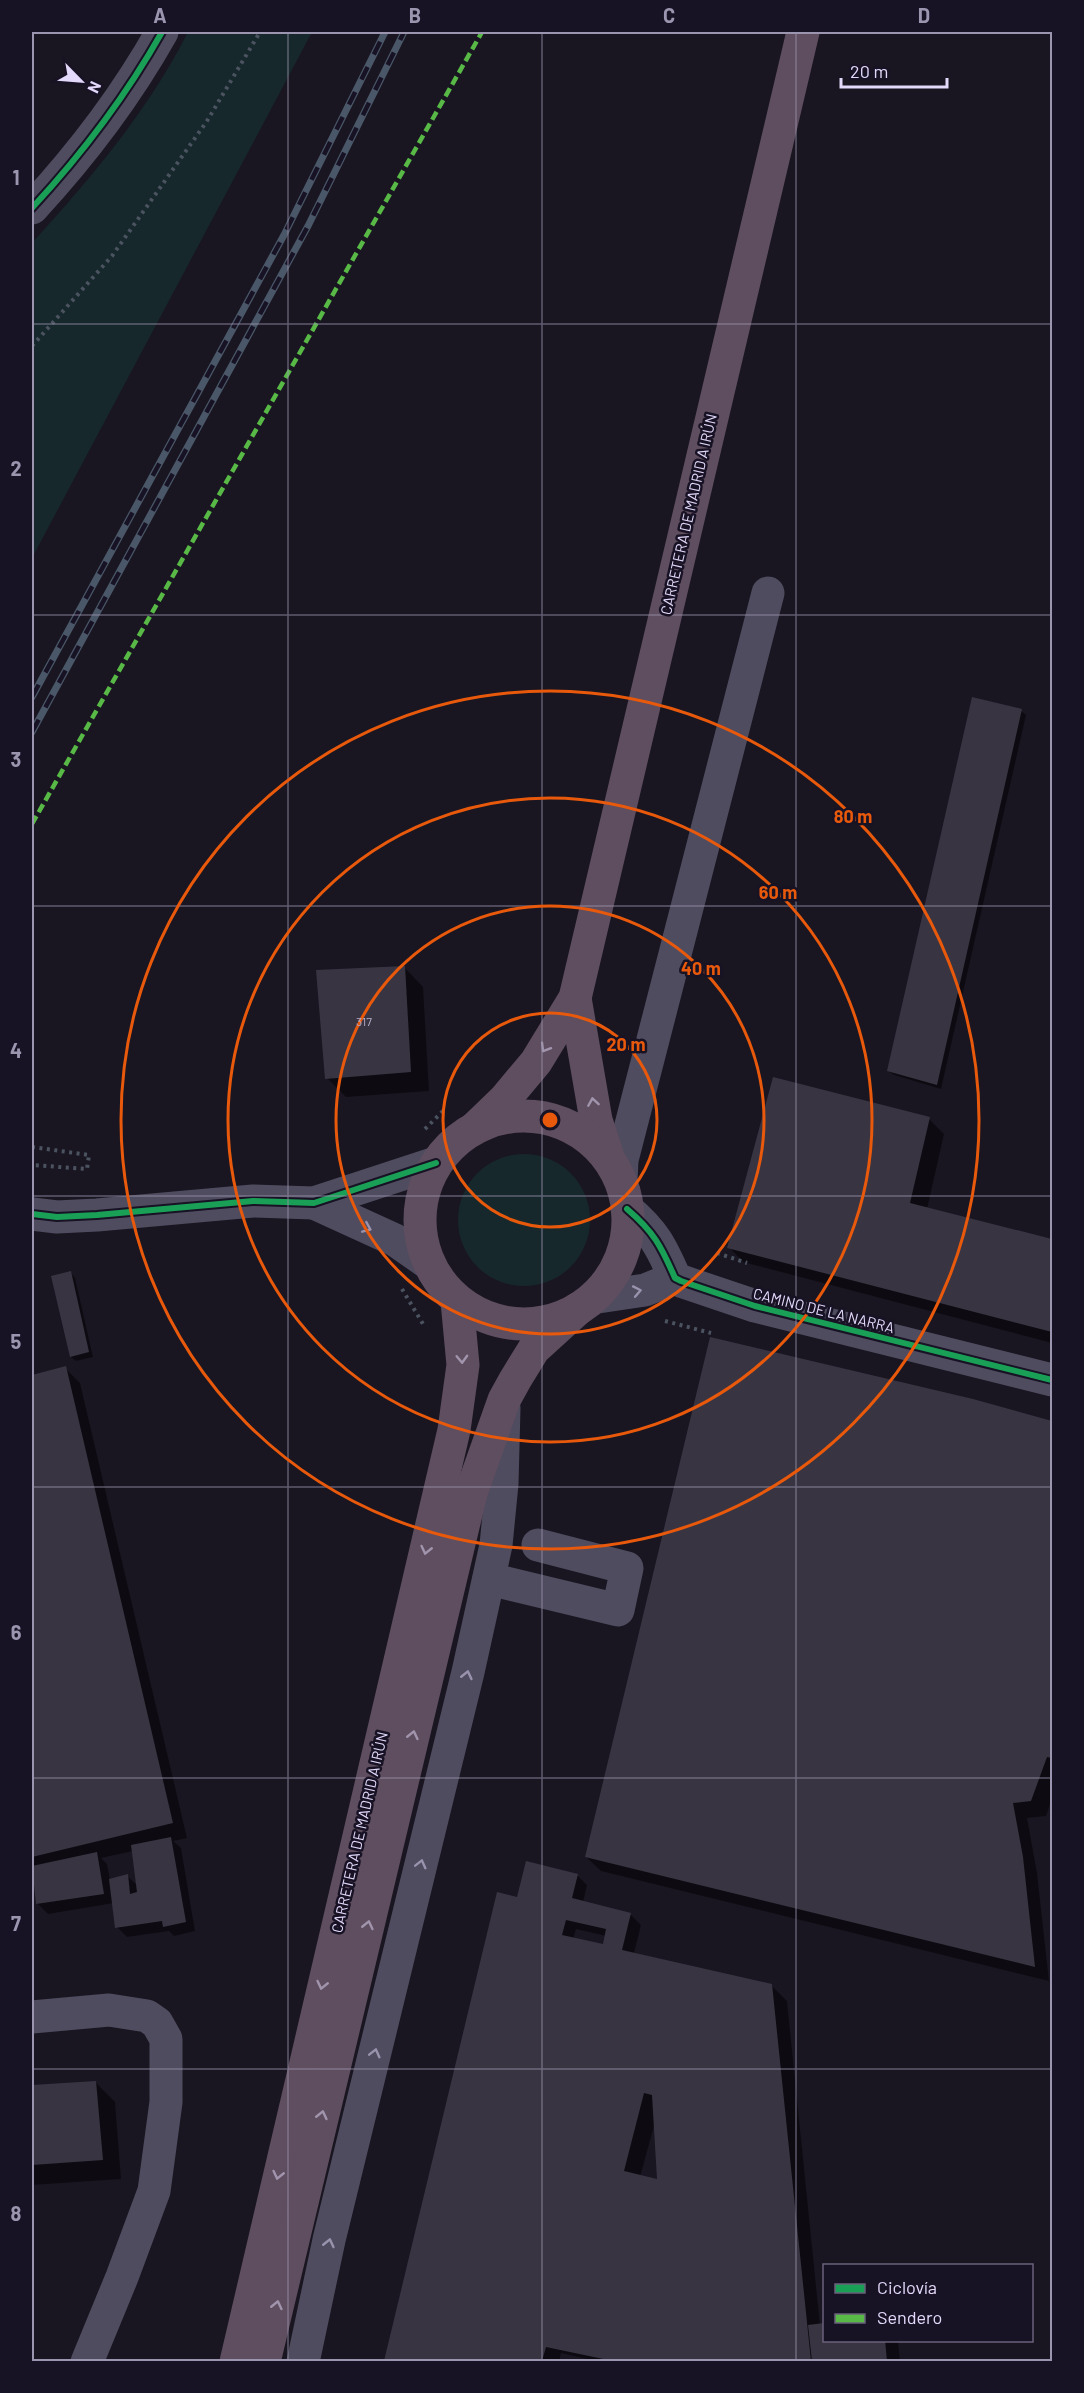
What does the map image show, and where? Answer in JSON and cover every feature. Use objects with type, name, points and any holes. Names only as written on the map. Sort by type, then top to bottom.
[{"type":"highway","name":"CARRETERA DE MADRID A IRÚN","points":[[476,1127],[505,1099],[536,1062],[575,998],[803,32]]},
{"type":"highway","name":"CARRETERA DE MADRID A IRÚN","points":[[575,998],[596,1120],[619,1183]]},
{"type":"highway","points":[[516,1115],[548,1118],[577,1130],[594,1142],[619,1183],[626,1235],[619,1260],[589,1303],[560,1318],[539,1323],[517,1324],[475,1313],[457,1301],[441,1284],[429,1263],[419,1230],[422,1195],[436,1163],[453,1143],[476,1127],[495,1119],[516,1115]]},
{"type":"highway","name":"CARRETERA DE MADRID A IRÚN","points":[[236,2361],[454,1430],[463,1365],[457,1301]]},
{"type":"highway","name":"CARRETERA DE MADRID A IRÚN","points":[[264,2361],[468,1504],[504,1400],[534,1349],[589,1303]]},
{"type":"highway","points":[[226,2361],[262,2245]]},
{"type":"street","points":[[32,208],[76,158],[108,116],[130,86],[162,32]]},
{"type":"street","points":[[589,1303],[645,1290],[675,1278],[661,1245],[619,1183],[622,1160],[768,593]]},
{"type":"street","points":[[32,1214],[57,1217],[253,1202],[315,1203],[436,1163]]},
{"type":"street","points":[[315,1203],[395,1239],[429,1263]]},
{"type":"street","name":"CAMINO DE LA NARRA","points":[[675,1278],[755,1306],[1053,1380]]},
{"type":"street","name":"CARRETERA DE MADRID A IRÚN","points":[[303,2361],[329,2240],[489,1580],[496,1545],[501,1494],[504,1400]]},
{"type":"street","points":[[489,1580],[618,1610],[627,1568],[538,1545]]},
{"type":"street","points":[[32,2017],[109,2010],[147,2016],[157,2024],[166,2038],[166,2102],[154,2191],[87,2361]]},
{"type":"path","points":[[32,346],[112,256],[207,121],[260,32]]},
{"type":"path","points":[[32,1147],[89,1155],[87,1169],[32,1165]]},
{"type":"path","points":[[710,1251],[747,1263]]},
{"type":"path","points":[[657,1319],[711,1333]]},
{"type":"shaded area","points":[[188,32],[312,32],[32,558],[32,243],[76,194],[137,116]]},
{"type":"shaded area","points":[[524,1154],[549,1159],[570,1174],[585,1195],[590,1220],[585,1245],[570,1266],[549,1281],[524,1286],[499,1281],[478,1266],[463,1245],[458,1220],[463,1195],[478,1174],[499,1159]]},
{"type":"building","points":[[972,697],[1022,709],[937,1085],[887,1071]]},
{"type":"building","points":[[405,966],[411,1072],[325,1079],[316,970]]},
{"type":"building","points":[[773,1077],[930,1117],[910,1203],[1052,1239],[1052,1332],[727,1248]]},
{"type":"building","points":[[71,1271],[89,1352],[70,1357],[51,1276]]},
{"type":"building","points":[[710,1337],[973,1399],[1052,1421],[1052,1758],[1047,1757],[1031,1801],[1013,1803],[1023,1857],[1035,1967],[585,1857]]},
{"type":"building","points":[[66,1366],[173,1823],[32,1857],[32,1375]]},
{"type":"building","points":[[171,1837],[186,1922],[163,1927],[162,1921],[115,1928],[109,1879],[128,1874],[130,1894],[137,1892],[131,1845]]},
{"type":"building","points":[[97,1852],[104,1894],[36,1904],[32,1866]]},
{"type":"building","points":[[526,1861],[578,1874],[572,1898],[631,1913],[622,1950],[772,1984],[811,2361],[613,2361],[546,2347],[542,2361],[384,2361],[497,1892],[517,1897]],"holes":[[[566,1920],[606,1929],[603,1944],[562,1935]],[[644,2093],[652,2095],[657,2179],[624,2171]]]},
{"type":"building","points":[[96,2081],[103,2160],[32,2165],[32,2085]]},
{"type":"building","points":[[823,2323],[823,2342],[885,2342],[887,2361],[812,2361],[808,2325]]},
{"type":"railway","points":[[32,697],[284,235],[385,32]]},
{"type":"railway","points":[[32,732],[308,226],[404,32]]},
{"type":"marked path","points":[[32,824],[482,32]]},
{"type":"cycle path","points":[[32,208],[102,124],[134,79],[162,32]]},
{"type":"cycle path","points":[[32,1214],[57,1217],[97,1215],[253,1201],[314,1203],[436,1163]]},
{"type":"cycle path","points":[[627,1209],[650,1233],[661,1248],[675,1278],[681,1281],[755,1306],[1052,1380]]}]
